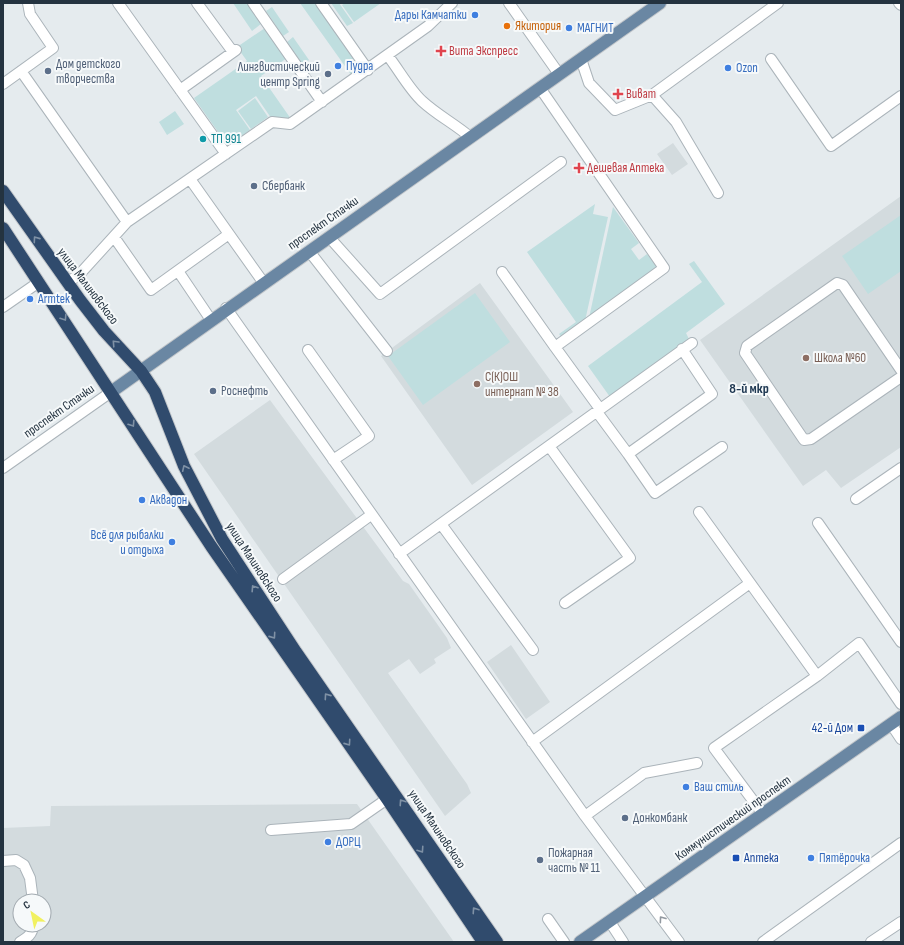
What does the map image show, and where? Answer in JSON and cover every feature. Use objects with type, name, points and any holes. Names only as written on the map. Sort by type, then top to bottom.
[{"type":"highway","name":"улица Малиновского","points":[[3,191],[67,282],[104,331],[141,371],[154,392],[184,466],[222,539],[296,652],[497,942]]},
{"type":"highway","name":"улица Малиновского","points":[[3,228],[211,546],[387,799],[483,942]]},
{"type":"main road","name":"проспект Стачки","points":[[111,392],[226,308],[660,3]]},
{"type":"main road","name":"Коммунистический проспект","points":[[580,942],[896,720]]},
{"type":"street","points":[[3,84],[53,48],[30,14],[28,3]]},
{"type":"street","points":[[118,3],[226,154]]},
{"type":"street","points":[[180,90],[234,51],[197,3]]},
{"type":"street","points":[[253,3],[322,102]]},
{"type":"street","points":[[321,3],[368,70]]},
{"type":"street","points":[[67,282],[78,276],[127,222],[272,122],[290,124],[388,56],[428,26],[452,3]]},
{"type":"street","points":[[509,3],[559,74]]},
{"type":"street","points":[[581,59],[589,84],[615,110],[652,94],[778,3]]},
{"type":"street","points":[[388,56],[420,100],[437,115],[460,128],[470,137]]},
{"type":"street","points":[[771,59],[831,146],[901,96]]},
{"type":"street","points":[[20,71],[127,222]]},
{"type":"street","points":[[540,88],[664,268],[555,347]]},
{"type":"street","points":[[652,94],[676,122],[718,193]]},
{"type":"street","points":[[329,237],[380,294],[561,162]]},
{"type":"street","points":[[190,179],[263,282]]},
{"type":"street","points":[[114,238],[151,290],[229,234]]},
{"type":"street","points":[[309,251],[387,351]]},
{"type":"street","points":[[178,271],[211,320]]},
{"type":"street","points":[[502,272],[655,493],[722,447]]},
{"type":"street","points":[[3,307],[39,282]]},
{"type":"street","points":[[901,370],[843,285],[837,283],[747,346],[745,353],[804,440],[811,440],[901,377]]},
{"type":"street","points":[[226,308],[584,816],[679,942]]},
{"type":"street","points":[[399,554],[692,342]]},
{"type":"street","points":[[628,454],[712,394],[682,349]]},
{"type":"street","points":[[308,350],[369,436],[333,460]]},
{"type":"street","name":"проспект Стачки","points":[[3,468],[111,392]]},
{"type":"street","points":[[549,446],[630,558],[565,603]]},
{"type":"street","points":[[856,499],[901,468]]},
{"type":"street","points":[[699,512],[817,676]]},
{"type":"street","points":[[283,579],[371,515]]},
{"type":"street","points":[[818,523],[901,642]]},
{"type":"street","points":[[441,524],[533,650]]},
{"type":"street","points":[[532,742],[750,583]]},
{"type":"street","points":[[763,814],[714,748],[817,676],[859,643],[901,704]]},
{"type":"street","points":[[896,720],[901,739]]},
{"type":"street","points":[[584,816],[644,773],[697,764]]},
{"type":"street","points":[[271,830],[351,824],[387,799]]},
{"type":"street","points":[[763,942],[901,843]]},
{"type":"street","points":[[3,861],[16,860],[24,865],[30,878],[32,893]]},
{"type":"street","points":[[548,919],[564,942]]},
{"type":"street","points":[[610,922],[623,942]]},
{"type":"street","points":[[871,942],[901,922]]},
{"type":"street","points":[[20,942],[28,938],[31,933]]},
{"type":"shaded area","points":[[233,3],[248,3],[262,23],[252,31]]},
{"type":"shaded area","points":[[300,3],[318,3],[364,68],[352,76]]},
{"type":"shaded area","points":[[331,3],[339,3],[353,23],[347,26]]},
{"type":"shaded area","points":[[345,3],[381,3],[354,22],[342,5]]},
{"type":"shaded area","points":[[272,7],[289,32],[283,36],[266,11]]},
{"type":"shaded area","points":[[265,28],[287,58],[261,76],[291,119],[278,128],[256,96],[236,110],[250,130],[228,146],[194,98],[247,61],[237,47]]},
{"type":"shaded area","points":[[293,37],[309,60],[303,65],[287,42]]},
{"type":"shaded area","points":[[255,98],[268,117],[251,129],[238,111]]},
{"type":"shaded area","points":[[175,111],[184,124],[167,135],[159,122]]},
{"type":"shaded area","points":[[673,143],[688,164],[672,175],[657,154]]},
{"type":"shaded area","name":"Школа №60","points":[[901,196],[901,447],[841,488],[826,470],[803,486],[700,340]]},
{"type":"shaded area","points":[[595,204],[593,214],[608,217],[585,321],[562,338],[559,334],[576,322],[527,252]]},
{"type":"shaded area","points":[[613,207],[639,243],[631,249],[639,260],[647,254],[658,268],[589,318]]},
{"type":"shaded area","points":[[901,215],[901,271],[868,294],[842,256]]},
{"type":"shaded area","points":[[694,261],[725,304],[686,333],[689,339],[610,397],[588,366],[702,282],[689,264]]},
{"type":"shaded area","name":"С(К)ОШ интернат № 38","points":[[480,283],[573,412],[472,485],[381,356]]},
{"type":"shaded area","points":[[475,293],[510,342],[423,405],[388,356]]},
{"type":"shaded area","points":[[270,400],[403,581],[409,584],[447,638],[451,648],[434,659],[436,663],[420,674],[409,659],[388,673],[467,784],[471,793],[445,816],[194,454]]},
{"type":"shaded area","points":[[511,645],[550,702],[526,719],[487,662]]},
{"type":"shaded area","points":[[357,804],[454,942],[3,942],[3,828],[50,826],[51,806]]},
{"type":"place","name":"Дары Камчатки","points":[[475,15]]},
{"type":"place","name":"Якитория","points":[[507,26]]},
{"type":"place","name":"МАГНИТ","points":[[569,28]]},
{"type":"place","name":"Вита Экспресс","points":[[441,51]]},
{"type":"place","name":"Пудра","points":[[338,66]]},
{"type":"place","name":"Ozon","points":[[728,68]]},
{"type":"place","name":"Дом детского творчества","points":[[48,71]]},
{"type":"place","name":"Лингвистический центр Spring","points":[[328,74]]},
{"type":"place","name":"Виват","points":[[618,94]]},
{"type":"place","name":"ТП 991","points":[[203,139]]},
{"type":"place","name":"Дешевая Аптека","points":[[579,168]]},
{"type":"place","name":"Сбербанк","points":[[254,186]]},
{"type":"place","name":"Armtek","points":[[30,299]]},
{"type":"place","name":"Школа №60","points":[[806,358]]},
{"type":"place","name":"С(К)ОШ интернат № 38","points":[[477,384]]},
{"type":"place","name":"Роснефть","points":[[213,391]]},
{"type":"place","name":"Аквадон","points":[[142,500]]},
{"type":"place","name":"Всё для рыбалки и отдыха","points":[[172,542]]},
{"type":"place","name":"42-й Дом","points":[[861,728]]},
{"type":"place","name":"Ваш стиль","points":[[686,787]]},
{"type":"place","name":"Донкомбанк","points":[[625,818]]},
{"type":"place","name":"ДОРЦ","points":[[328,842]]},
{"type":"place","name":"Аптека","points":[[736,858]]},
{"type":"place","name":"Пятёрочка","points":[[811,858]]},
{"type":"place","name":"Пожарная часть № 11","points":[[540,860]]},
{"type":"district","name":"8-й мкр","points":[[749,388]]}]
